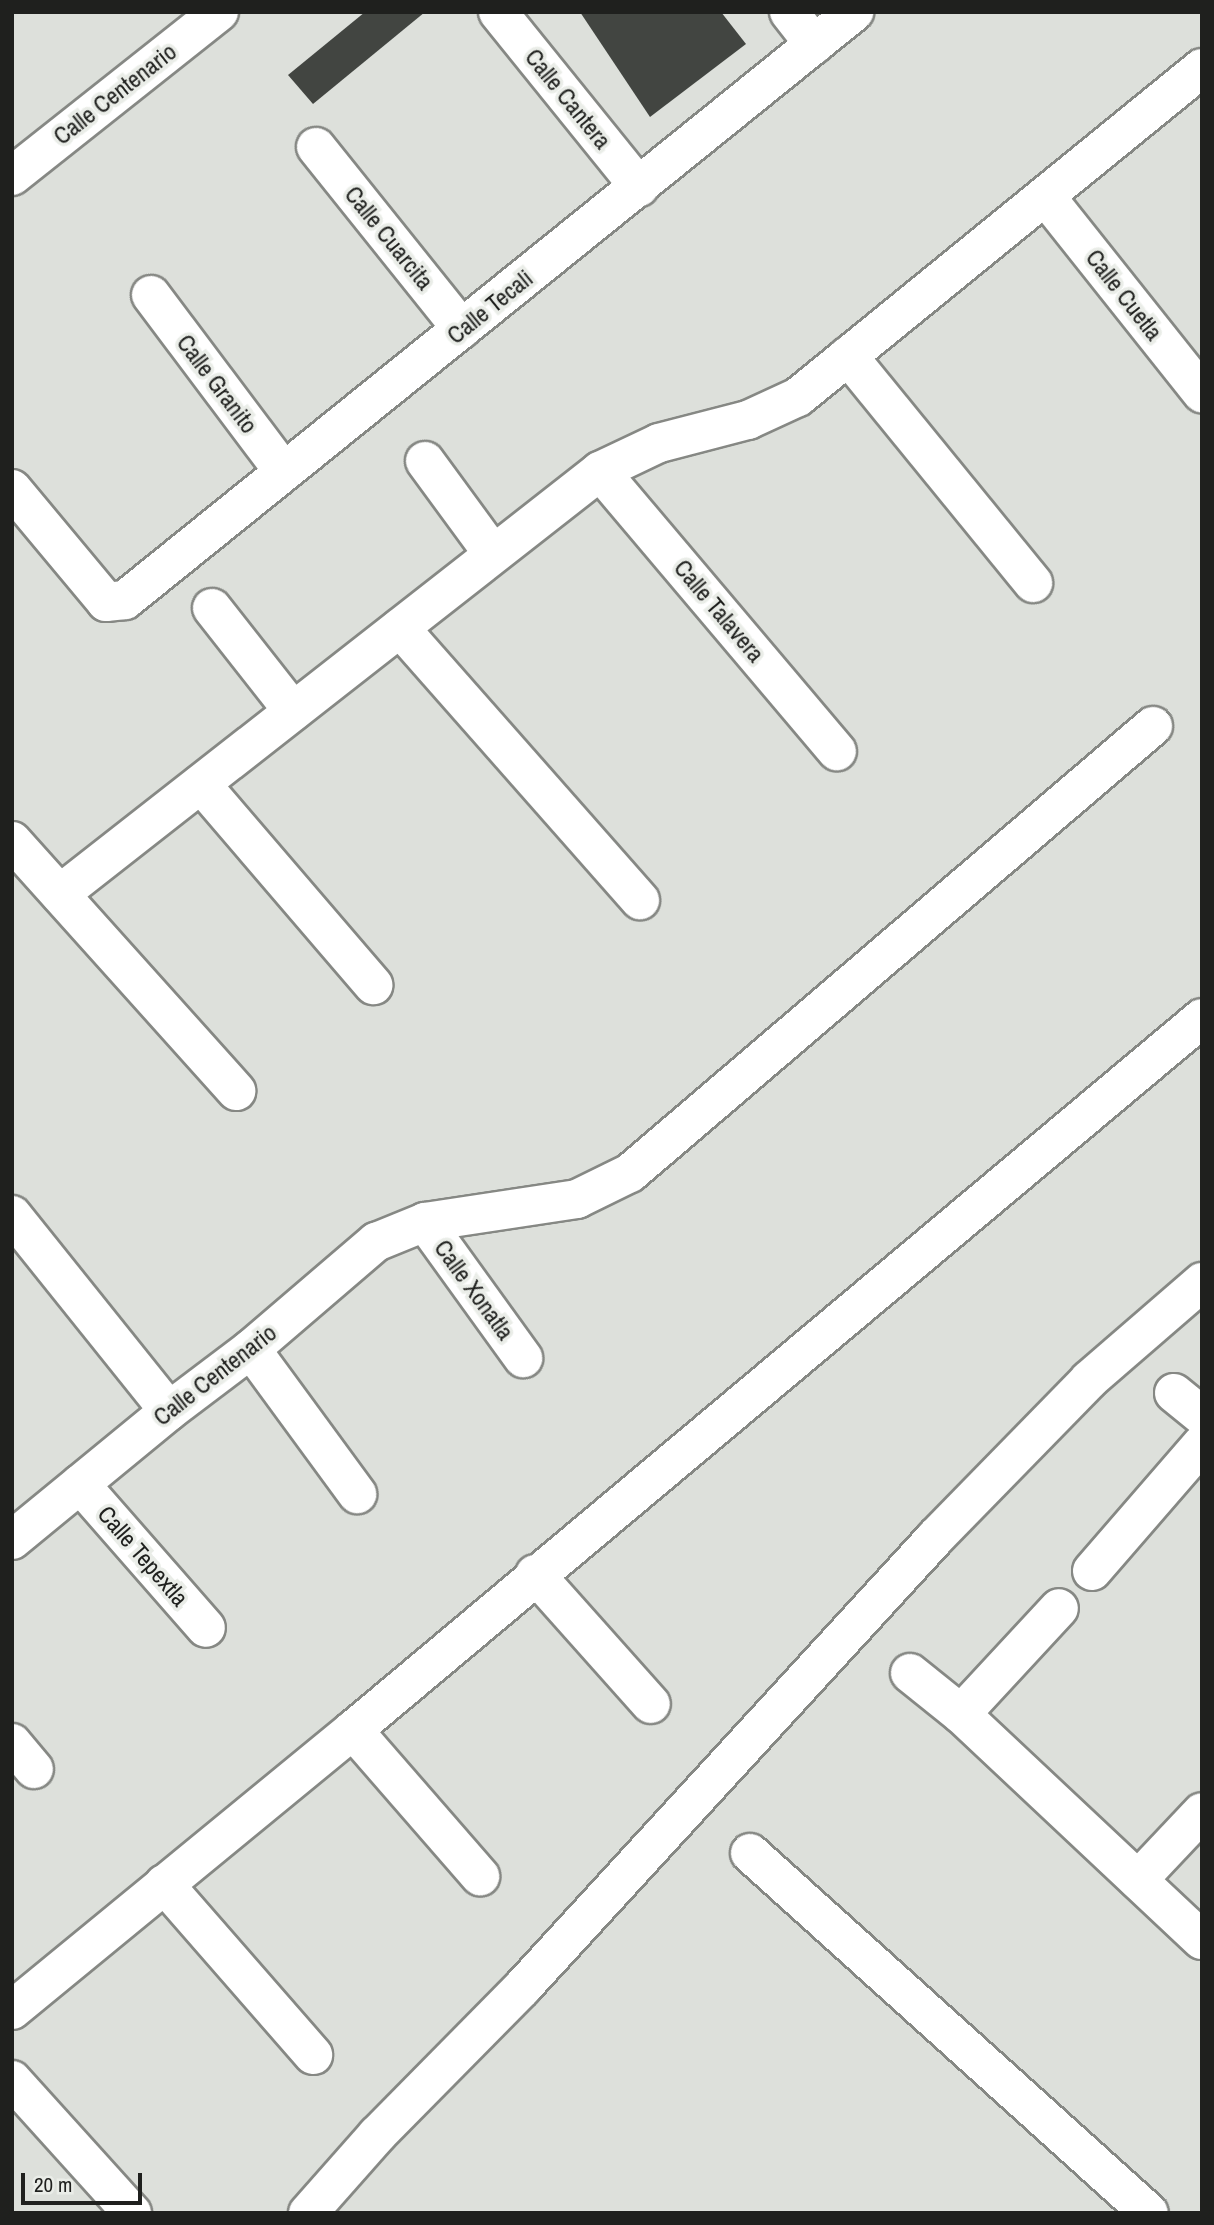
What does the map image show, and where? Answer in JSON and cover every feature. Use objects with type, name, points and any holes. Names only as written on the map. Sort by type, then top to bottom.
[{"type":"street","name":"Calle Centenario","points":[[12,176],[219,12]]},
{"type":"street","name":"Calle Cantera","points":[[498,12],[639,187]]},
{"type":"street","points":[[789,12],[814,44]]},
{"type":"street","name":"Calle Tecali","points":[[12,489],[106,602],[125,600],[853,12]]},
{"type":"street","points":[[60,894],[600,471],[659,443],[748,420],[798,397],[1202,68]]},
{"type":"street","name":"Calle Cuarcita","points":[[316,147],[462,329]]},
{"type":"street","name":"Calle Cuetla","points":[[1046,197],[1202,393]]},
{"type":"street","name":"Calle Granito","points":[[151,295],[284,472]]},
{"type":"street","points":[[848,356],[1033,583]]},
{"type":"street","points":[[425,461],[493,554]]},
{"type":"street","name":"Calle Talavera","points":[[600,471],[837,751]]},
{"type":"street","points":[[212,608],[293,711]]},
{"type":"street","points":[[400,628],[640,900]]},
{"type":"street","name":"Calle Centenario","points":[[12,1540],[169,1411],[251,1349],[376,1242],[425,1222],[577,1199],[630,1174],[1153,726]]},
{"type":"street","points":[[201,784],[373,985]]},
{"type":"street","points":[[12,841],[236,1091]]},
{"type":"street","points":[[12,2010],[352,1730],[1202,1018]]},
{"type":"street","points":[[12,1215],[169,1411]]},
{"type":"street","name":"Calle Xonatla","points":[[425,1222],[523,1358]]},
{"type":"street","points":[[308,2213],[377,2135],[531,1978],[936,1537],[1089,1380],[1202,1282]]},
{"type":"street","points":[[251,1349],[357,1494]]},
{"type":"street","points":[[1092,1572],[1202,1444]]},
{"type":"street","name":"Calle Tepextla","points":[[80,1483],[206,1628]]},
{"type":"street","points":[[535,1574],[651,1704]]},
{"type":"street","points":[[961,1714],[1059,1608]]},
{"type":"street","points":[[910,1673],[961,1714],[1202,1940]]},
{"type":"street","points":[[352,1730],[481,1876]]},
{"type":"street","points":[[1138,1880],[1202,1812]]},
{"type":"street","points":[[750,1853],[1149,2213]]},
{"type":"street","points":[[164,1884],[313,2055]]},
{"type":"street","points":[[12,2080],[132,2213]]},
{"type":"building","points":[[365,12],[425,12],[313,104],[288,75]]},
{"type":"building","points":[[580,12],[721,12],[746,44],[650,117]]}]
